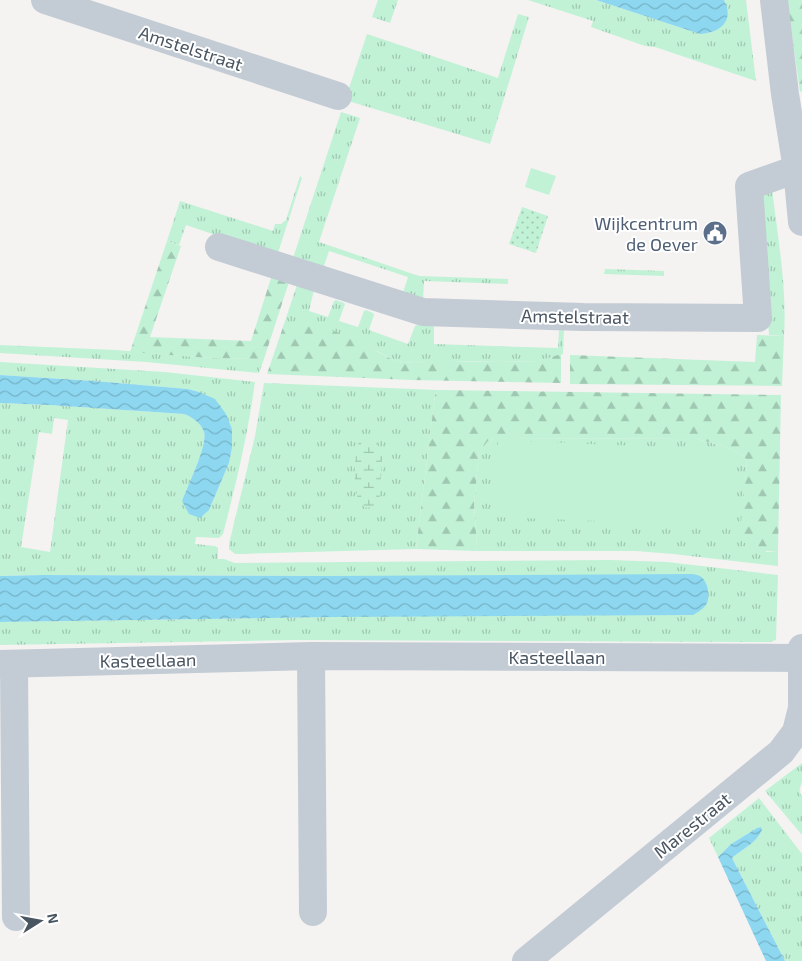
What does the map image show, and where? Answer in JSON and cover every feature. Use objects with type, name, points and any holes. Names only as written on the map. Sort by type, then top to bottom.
[{"type":"street","name":"Amstelstraat","points":[[45,0],[338,96]]},
{"type":"street","points":[[774,0],[784,94],[800,169],[802,222]]},
{"type":"street","name":"Amstelstraat","points":[[219,247],[423,312],[758,318],[749,186],[800,169]]},
{"type":"street","name":"Marestraat","points":[[526,961],[781,752],[796,732],[802,708],[802,648]]},
{"type":"street","points":[[312,656],[313,912]]},
{"type":"street","name":"Kasteellaan","points":[[16,917],[7,664],[312,656],[802,658]]},
{"type":"green space","points":[[378,0],[398,0],[390,23],[372,17]]},
{"type":"green space","points":[[528,0],[596,0],[700,34],[714,31],[725,23],[726,4],[724,0],[746,0],[756,81],[591,27],[593,21]]},
{"type":"green space","points":[[787,0],[802,0],[802,91],[800,92]]},
{"type":"green space","points":[[518,14],[529,17],[490,144],[345,100],[367,34],[498,78]]},
{"type":"green space","points":[[341,112],[360,118],[319,242],[419,276],[508,279],[508,284],[424,281],[423,301],[402,296],[408,277],[329,251],[323,269],[292,261]]},
{"type":"green space","points":[[531,168],[556,176],[549,195],[525,187]]},
{"type":"green space","points":[[300,176],[302,178],[277,256],[186,225],[179,245],[167,241],[180,201],[273,231],[275,224],[281,224],[286,220]]},
{"type":"green space","points":[[772,189],[783,281],[784,336],[769,335],[760,198],[762,193]]},
{"type":"green space","points":[[522,207],[548,216],[536,253],[509,244]]},
{"type":"green space","points":[[167,241],[181,246],[150,337],[251,341],[272,275],[289,282],[264,359],[210,358],[130,352]]},
{"type":"green space","points":[[605,269],[664,271],[664,276],[604,274]]},
{"type":"green space","points":[[297,285],[314,290],[309,311],[328,317],[336,300],[345,304],[339,321],[358,327],[366,310],[374,315],[369,330],[408,344],[417,325],[434,326],[434,344],[558,348],[559,330],[564,328],[563,354],[539,361],[413,363],[395,361],[377,351],[301,324],[284,324]]},
{"type":"green space","points":[[284,324],[301,324],[326,328],[354,339],[395,361],[413,363],[444,361],[539,361],[561,354],[561,383],[412,380],[267,374]]},
{"type":"green space","points":[[757,335],[784,336],[782,386],[570,384],[570,355],[755,362]]},
{"type":"green space","points":[[0,345],[116,350],[210,358],[264,359],[259,373],[146,362],[0,353]]},
{"type":"green space","points":[[0,362],[165,372],[255,382],[241,459],[223,534],[219,538],[196,537],[195,544],[218,548],[218,559],[235,563],[610,560],[667,562],[778,575],[776,640],[770,642],[751,642],[296,640],[0,645],[0,622],[337,617],[329,576],[0,576],[0,403],[184,414],[190,417],[201,426],[204,438],[200,456],[182,501],[209,510],[229,463],[232,448],[232,429],[199,392],[188,389],[0,375]],"holes":[[[54,418],[68,420],[50,552],[21,547],[39,432],[52,434]]]},
{"type":"green space","points":[[264,383],[438,390],[435,395],[416,549],[235,554],[229,549],[255,436]]},
{"type":"green space","points":[[438,390],[781,395],[778,551],[756,551],[742,541],[741,522],[747,460],[730,449],[697,439],[495,438],[488,441],[479,452],[474,505],[476,551],[416,549],[435,395]]},
{"type":"green space","points":[[365,436],[372,438],[377,444],[382,457],[379,498],[377,503],[371,507],[364,507],[360,502],[355,482],[357,450],[361,439]]},
{"type":"green space","points":[[495,438],[697,439],[730,449],[747,460],[745,485],[766,552],[778,551],[778,566],[636,551],[476,551],[474,505],[479,451],[488,441]]},
{"type":"green space","points":[[498,440],[733,450],[730,526],[495,517]]},
{"type":"green space","points":[[802,763],[800,791],[802,797],[802,835],[765,791]]},
{"type":"green space","points":[[759,798],[802,854],[802,961],[785,961],[732,858],[757,839],[762,830],[761,827],[731,844],[718,857],[709,838]]},
{"type":"water","points":[[596,0],[724,0],[728,14],[727,20],[719,28],[700,34]]},
{"type":"water","points":[[0,375],[188,389],[215,399],[226,414],[232,429],[232,448],[229,463],[209,510],[200,518],[189,514],[182,501],[203,446],[203,429],[193,419],[184,414],[0,403]]},
{"type":"water","points":[[692,574],[703,578],[707,585],[708,594],[706,605],[693,615],[337,617],[0,622],[0,576]]},
{"type":"water","points":[[761,827],[762,830],[757,839],[732,858],[785,961],[766,961],[718,857],[731,844]]},
{"type":"place","name":"Wijkcentrum de Oever","points":[[715,233]]}]
